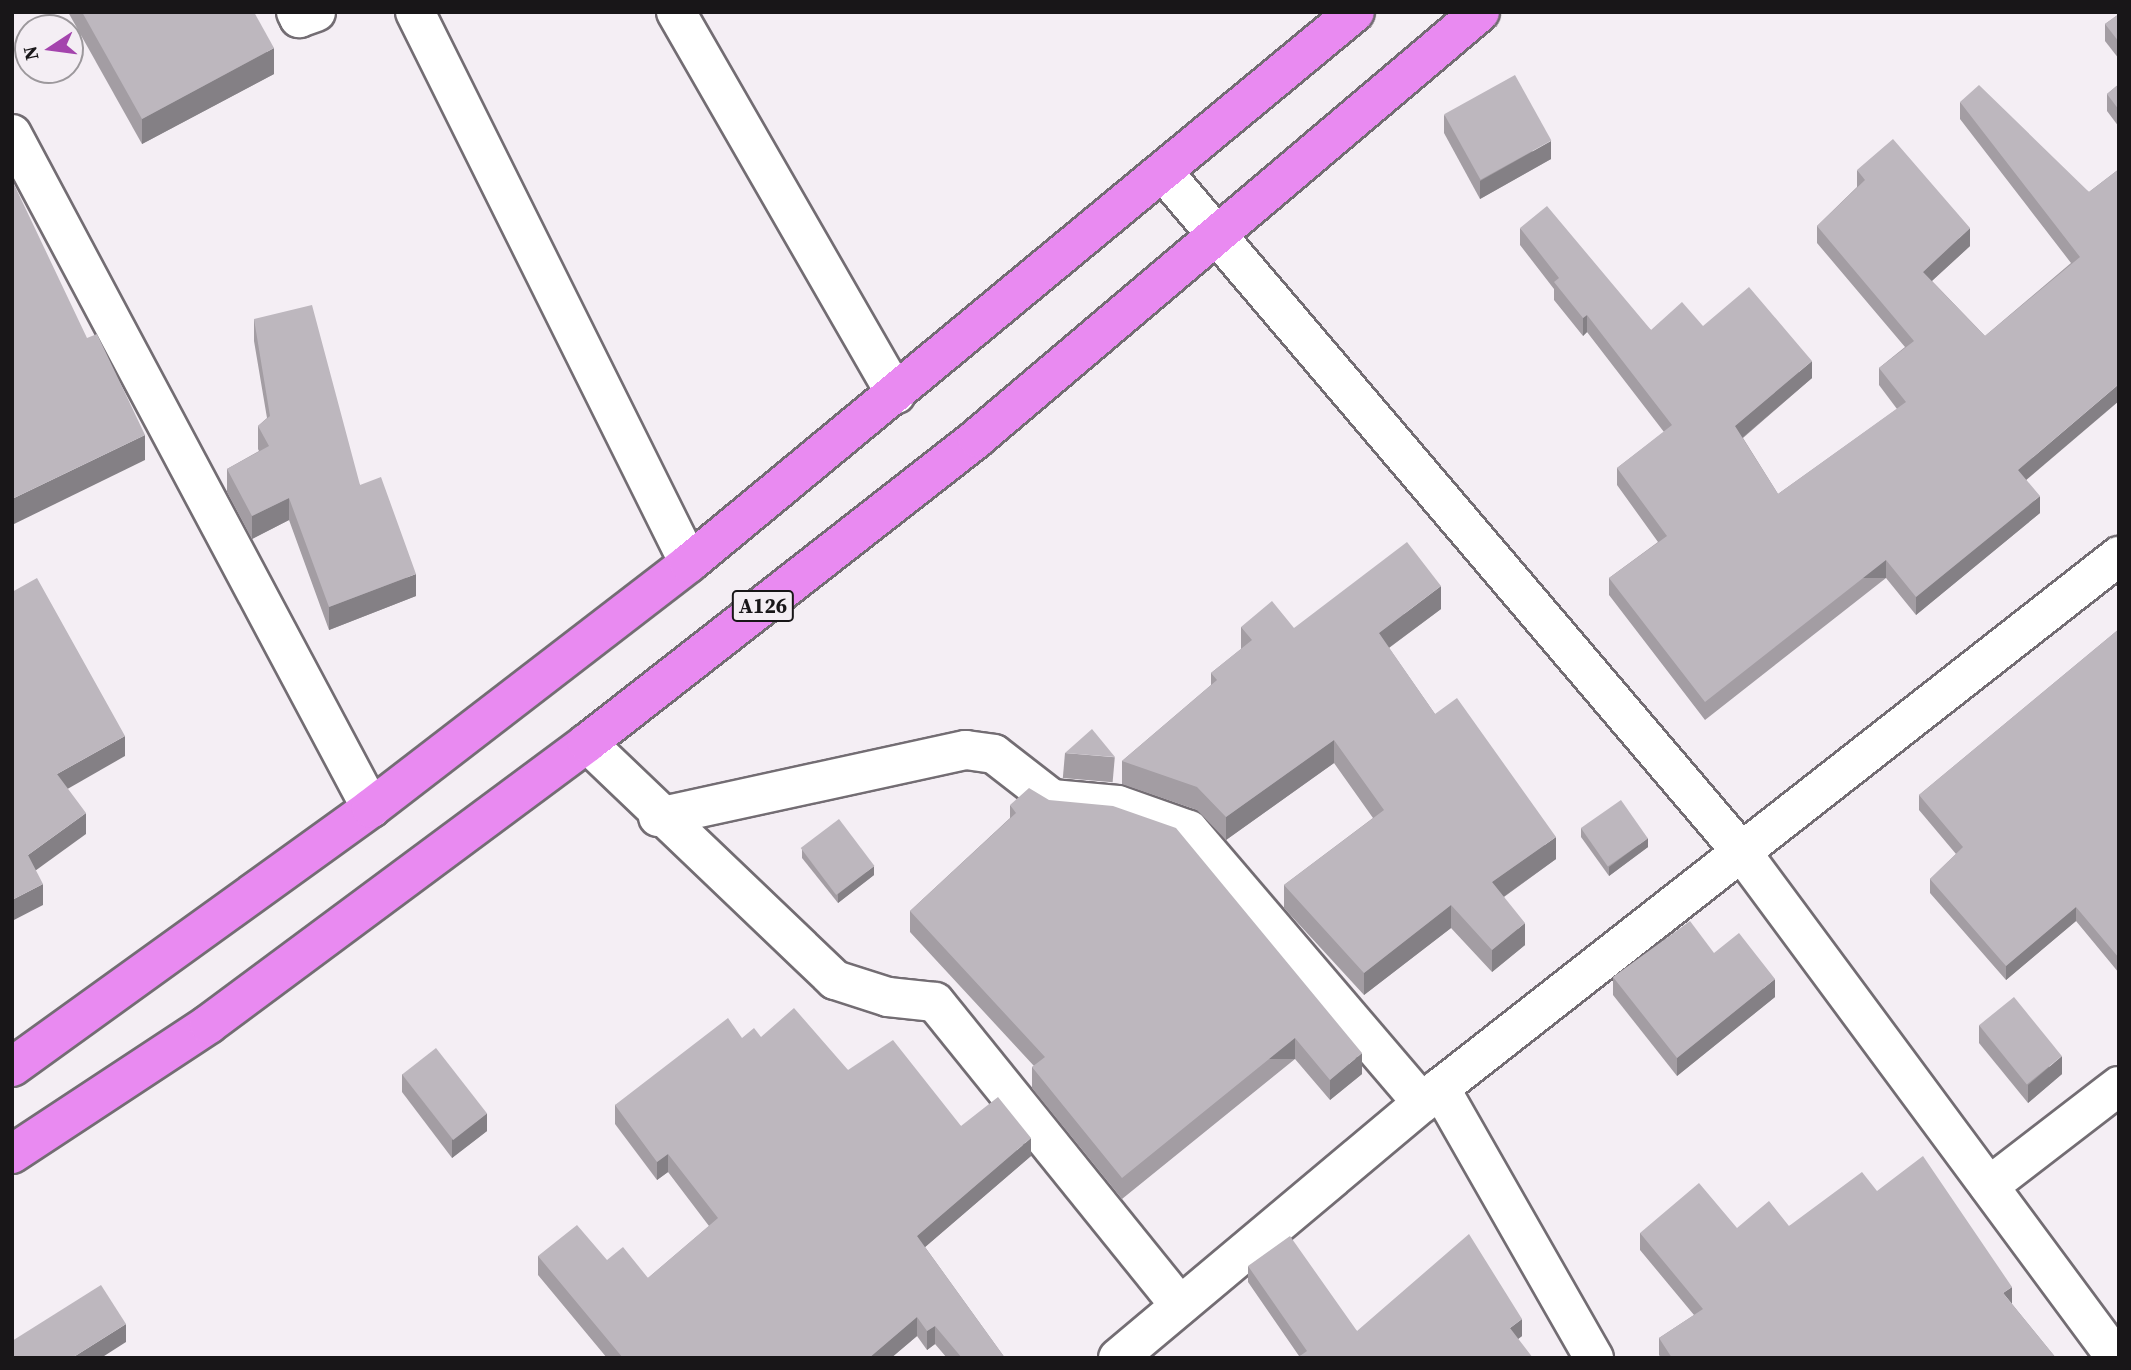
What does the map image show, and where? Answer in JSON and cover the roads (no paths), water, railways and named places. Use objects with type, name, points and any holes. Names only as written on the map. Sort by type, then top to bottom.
[{"type":"highway","points":[[12,1067],[371,808],[689,563],[1164,173],[1355,12]]},
{"type":"highway","name":"A126","points":[[12,1154],[209,1024],[587,743],[977,438],[1480,12]]},
{"type":"street","points":[[296,12],[299,18],[316,12]]},
{"type":"street","points":[[415,12],[689,563]]},
{"type":"street","points":[[676,12],[896,394]]},
{"type":"street","points":[[12,134],[371,808]]},
{"type":"street","points":[[1164,173],[1740,850],[2116,1358]]},
{"type":"street","points":[[1118,1358],[1431,1095],[1740,850],[2119,556]]},
{"type":"street","points":[[587,743],[658,817],[835,980],[888,997],[935,1002],[1180,1306]]},
{"type":"street","points":[[658,817],[966,750],[994,754],[1052,799],[1118,805],[1189,830],[1431,1095],[1594,1358]]},
{"type":"street","points":[[1989,1186],[2119,1086]]}]
